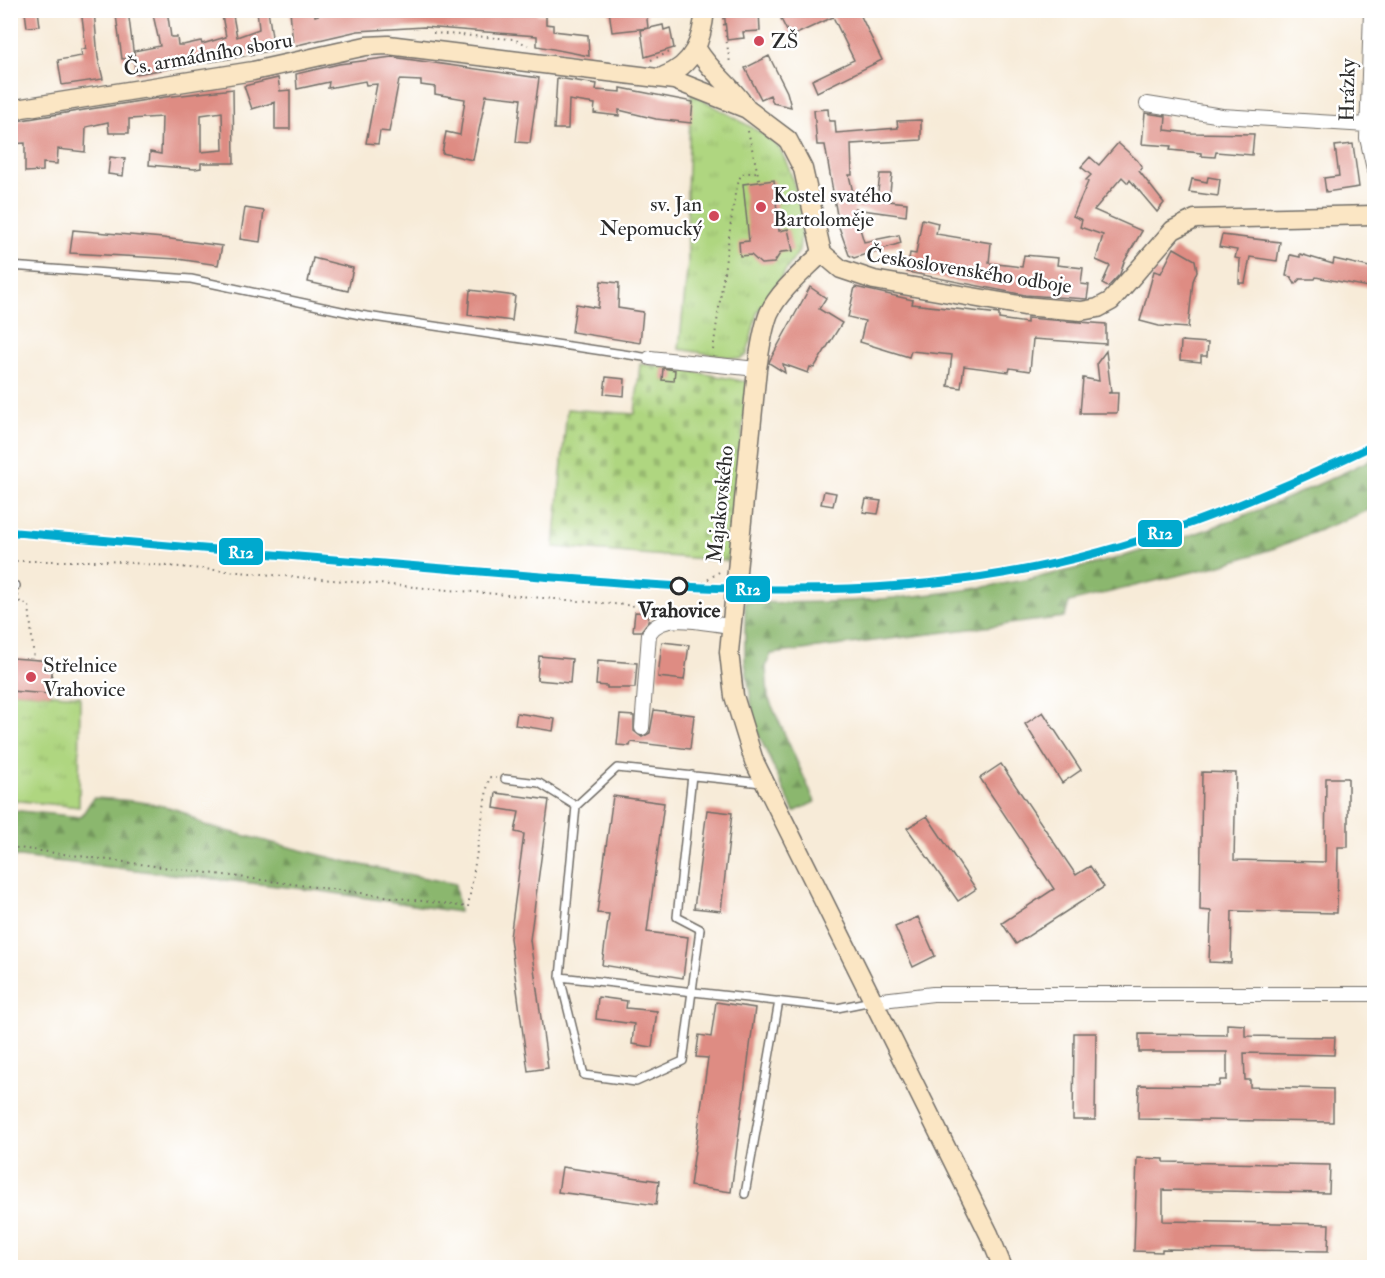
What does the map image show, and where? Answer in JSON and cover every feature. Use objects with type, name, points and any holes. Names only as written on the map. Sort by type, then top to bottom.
[{"type":"street","points":[[664,76],[684,65],[697,49],[705,10]]},
{"type":"street","name":"Hrázky","points":[[1371,10],[1367,138],[1374,169]]},
{"type":"street","name":"Čs. armádního sboru","points":[[10,110],[253,71],[366,46],[388,45],[664,76]]},
{"type":"street","points":[[697,49],[708,66],[739,96],[746,117]]},
{"type":"street","points":[[664,76],[780,132],[799,158],[822,253]]},
{"type":"street","points":[[1147,104],[1222,116],[1368,125]]},
{"type":"street","name":"Československého odboje","points":[[822,253],[841,269],[868,279],[1024,306],[1081,311],[1098,308],[1111,301],[1173,230],[1195,219],[1374,215]]},
{"type":"street","name":"Majakovského","points":[[822,253],[773,306],[764,332],[757,369],[730,626],[730,674],[734,696],[754,761],[989,1234],[1003,1268]]},
{"type":"street","points":[[650,358],[757,369]]},
{"type":"street","points":[[642,728],[649,634],[656,625],[667,620],[730,626]]},
{"type":"street","points":[[874,1001],[933,994],[1374,994]]},
{"type":"lane","points":[[10,266],[191,279],[360,315],[650,358]]},
{"type":"lane","points":[[692,776],[677,917],[700,929],[694,992],[683,1061],[636,1082],[584,1075],[560,977],[576,806],[617,768],[765,783]]},
{"type":"lane","points":[[505,779],[539,783],[576,806]]},
{"type":"lane","points":[[560,977],[837,1008],[874,1001]]},
{"type":"lane","points":[[745,1194],[778,1001]]},
{"type":"path","points":[[645,60],[673,51]]},
{"type":"path","points":[[746,117],[760,183]]},
{"type":"path","points":[[711,364],[735,194],[741,174],[757,172]]},
{"type":"path","points":[[10,561],[109,561],[637,606],[661,612],[667,620]]},
{"type":"path","points":[[13,586],[20,602],[29,605],[34,660]]},
{"type":"path","points":[[10,847],[468,907],[489,777],[505,779]]},
{"type":"green space","points":[[691,93],[765,135],[780,149],[789,168],[803,214],[799,251],[757,313],[747,355],[740,359],[679,349],[688,262],[687,192]]},
{"type":"green space","points":[[640,364],[675,368],[748,382],[728,561],[554,547],[567,409],[635,414]]},
{"type":"green space","points":[[1374,458],[1374,508],[1275,548],[1221,565],[1069,602],[1065,617],[771,654],[766,667],[768,697],[815,802],[794,812],[755,727],[745,661],[745,602],[829,602],[910,597],[990,586],[1068,570],[1146,550],[1222,524],[1298,493]]},
{"type":"green space","points":[[10,691],[80,696],[79,807],[11,800]]},
{"type":"green space","points":[[93,798],[136,801],[167,807],[182,812],[207,826],[352,863],[455,884],[459,912],[321,891],[11,856],[11,810],[81,817]]},
{"type":"building","points":[[38,10],[40,26],[27,27],[25,12]]},
{"type":"building","points":[[81,10],[94,10],[98,58],[103,79],[62,85],[58,60],[82,56],[81,50],[86,48]]},
{"type":"building","points":[[128,10],[134,58],[122,59],[116,15]]},
{"type":"building","points":[[152,10],[167,10],[171,37],[177,37],[178,45],[183,45],[201,41],[202,44],[226,37],[221,10],[232,10],[237,37],[259,29],[257,10],[268,10],[274,50],[235,58],[233,52],[233,58],[135,74],[134,51],[160,46]]},
{"type":"building","points":[[290,10],[314,10],[315,16],[334,10],[537,10],[537,14],[546,15],[546,24],[553,25],[553,31],[588,35],[589,56],[537,46],[537,36],[424,27],[358,31],[293,46]]},
{"type":"building","points":[[609,10],[646,10],[648,28],[612,32]]},
{"type":"building","points":[[724,10],[759,10],[760,31],[743,32],[744,38],[727,40]]},
{"type":"building","points":[[798,10],[858,10],[882,60],[817,92],[812,80],[854,60],[833,17],[790,37],[781,19]]},
{"type":"building","points":[[663,25],[664,30],[670,28],[674,48],[645,57],[641,30]]},
{"type":"building","points":[[769,56],[787,92],[791,107],[773,103],[770,95],[761,99],[745,68]]},
{"type":"building","points":[[392,57],[539,78],[530,143],[516,142],[521,99],[486,95],[473,160],[442,153],[446,132],[460,135],[465,99],[435,94],[435,87],[421,85],[421,81],[399,80],[389,132],[380,131],[378,144],[366,143],[377,84],[366,85],[365,81],[328,88],[329,82],[297,89],[296,74],[339,64]]},
{"type":"building","points":[[278,78],[280,91],[290,90],[290,129],[275,129],[275,102],[252,109],[244,86]]},
{"type":"building","points":[[557,78],[597,84],[596,90],[621,92],[621,88],[693,102],[691,123],[656,119],[619,110],[619,116],[594,113],[595,104],[569,100],[568,129],[554,129]]},
{"type":"building","points":[[233,89],[234,163],[201,163],[201,168],[195,169],[149,165],[150,152],[161,154],[162,117],[129,119],[129,133],[109,133],[108,122],[86,127],[85,152],[58,149],[57,164],[43,163],[43,171],[25,172],[25,143],[10,144],[10,122],[165,97]],"holes":[[[222,112],[223,150],[201,152],[201,115]]]},
{"type":"building","points":[[828,109],[829,121],[835,121],[836,133],[898,128],[897,121],[921,120],[921,140],[851,144],[852,175],[849,175],[854,197],[877,200],[880,174],[892,174],[889,201],[907,203],[906,216],[854,209],[864,242],[899,235],[901,243],[854,258],[849,255],[839,227],[825,145],[817,145],[814,110]]},
{"type":"building","points":[[1145,113],[1166,116],[1165,130],[1191,133],[1254,134],[1252,155],[1216,152],[1215,157],[1201,156],[1201,153],[1170,150],[1171,146],[1142,144]]},
{"type":"building","points":[[1118,143],[1137,160],[1142,167],[1139,171],[1164,203],[1157,212],[1130,180],[1128,183],[1122,177],[1094,210],[1142,231],[1124,262],[1120,274],[1108,287],[1102,284],[1110,266],[1096,260],[1103,235],[1080,227],[1082,220],[1073,216],[1088,182],[1086,180],[1091,175],[1081,167],[1090,157],[1099,165]]},
{"type":"building","points":[[1353,144],[1359,187],[1326,192],[1324,178],[1339,176],[1335,146]]},
{"type":"building","points":[[110,157],[125,159],[123,176],[108,174]]},
{"type":"building","points":[[1208,177],[1220,179],[1218,196],[1189,192],[1192,179],[1207,182]]},
{"type":"building","name":"Kostel svatého Bartoloměje","points":[[774,180],[779,231],[788,229],[793,251],[781,252],[774,263],[761,264],[751,255],[740,256],[739,242],[749,241],[743,184]]},
{"type":"building","points":[[245,208],[264,211],[260,242],[240,239]]},
{"type":"building","points":[[922,219],[938,223],[936,234],[991,243],[989,263],[1022,267],[1024,255],[1058,258],[1057,265],[1083,268],[1081,284],[1089,285],[1087,299],[1025,295],[907,272],[910,253],[916,254]]},
{"type":"building","points":[[73,230],[222,246],[218,265],[178,259],[70,253]]},
{"type":"building","points":[[1222,235],[1280,242],[1277,261],[1250,257],[1245,283],[1239,283],[1240,259],[1235,258],[1237,250],[1219,247]]},
{"type":"building","points":[[1174,248],[1195,260],[1197,271],[1193,281],[1188,328],[1159,326],[1140,321],[1154,271],[1161,273]]},
{"type":"building","points":[[1300,254],[1333,264],[1334,259],[1374,268],[1374,288],[1316,277],[1315,279],[1300,279],[1295,284],[1291,277],[1286,276],[1290,255],[1300,257]]},
{"type":"building","points":[[313,258],[353,268],[348,291],[308,282]]},
{"type":"building","points":[[601,281],[619,283],[618,308],[643,312],[640,343],[572,332],[576,304],[598,308]]},
{"type":"building","points":[[810,287],[826,298],[819,309],[842,323],[814,368],[810,367],[808,373],[783,364],[785,373],[769,363]]},
{"type":"building","points":[[855,287],[913,300],[912,304],[999,314],[999,319],[1027,323],[1027,318],[1106,324],[1106,344],[1033,339],[1030,371],[1010,368],[1009,372],[964,366],[961,388],[948,386],[952,355],[911,351],[909,357],[860,342],[865,321],[848,317]]},
{"type":"building","points":[[470,290],[515,296],[512,321],[468,315]]},
{"type":"building","points":[[1181,341],[1208,343],[1207,356],[1201,356],[1201,362],[1180,360]]},
{"type":"building","points":[[1106,351],[1111,392],[1108,393],[1118,393],[1117,413],[1080,413],[1083,378],[1099,381],[1097,363]]},
{"type":"building","points":[[663,368],[675,370],[674,381],[662,380]]},
{"type":"building","points":[[606,377],[625,379],[624,396],[604,394]]},
{"type":"building","points":[[824,491],[836,493],[833,506],[821,504]]},
{"type":"building","points":[[866,499],[881,501],[878,514],[863,512]]},
{"type":"building","points":[[635,612],[649,613],[648,622],[641,631],[633,631]]},
{"type":"building","points":[[662,642],[689,645],[684,680],[658,677]]},
{"type":"building","points":[[539,656],[572,659],[570,683],[537,680]]},
{"type":"building","name":"Střelnice Vrahovice","points":[[12,658],[53,661],[50,694],[10,691]]},
{"type":"building","points":[[598,660],[637,663],[635,688],[607,688],[607,686],[596,685]]},
{"type":"building","points":[[654,710],[694,715],[690,749],[631,742],[630,746],[617,745],[620,715],[634,716],[634,731],[642,737],[650,733]]},
{"type":"building","points":[[1043,712],[1081,770],[1062,783],[1025,724]]},
{"type":"building","points":[[517,713],[555,719],[553,731],[515,725]]},
{"type":"building","points":[[1001,764],[1076,875],[1090,866],[1104,887],[1016,944],[1002,923],[1054,889],[980,778]]},
{"type":"building","points":[[1202,772],[1236,773],[1234,860],[1325,862],[1326,778],[1348,778],[1348,847],[1338,847],[1337,913],[1232,911],[1231,963],[1209,962],[1211,911],[1200,910]]},
{"type":"building","points":[[496,793],[549,800],[530,940],[548,1068],[528,1071],[510,938],[524,834],[515,832],[519,812],[494,808]]},
{"type":"building","points":[[613,796],[664,803],[647,932],[688,937],[683,978],[602,965],[609,914],[597,913]]},
{"type":"building","points":[[707,810],[732,813],[721,911],[694,908]]},
{"type":"building","points":[[927,816],[976,889],[958,901],[907,828]]},
{"type":"building","points":[[918,917],[935,956],[913,967],[895,927]]},
{"type":"building","points":[[598,997],[627,1001],[626,1008],[657,1011],[652,1047],[632,1044],[634,1024],[596,1019]]},
{"type":"building","points":[[716,1002],[755,1008],[731,1192],[690,1186],[708,1058],[696,1057],[699,1035],[711,1037]]},
{"type":"building","points":[[1227,1024],[1245,1025],[1245,1036],[1335,1037],[1334,1055],[1244,1053],[1245,1080],[1250,1080],[1250,1087],[1333,1089],[1333,1122],[1138,1119],[1139,1085],[1219,1086],[1220,1080],[1227,1080],[1227,1052],[1139,1052],[1139,1034],[1227,1035]]},
{"type":"building","points":[[1074,1033],[1096,1033],[1095,1120],[1073,1120]]},
{"type":"building","points":[[1137,1158],[1164,1159],[1164,1162],[1330,1165],[1329,1193],[1163,1190],[1163,1221],[1329,1224],[1328,1251],[1162,1249],[1162,1252],[1134,1251]]},
{"type":"building","points":[[562,1167],[659,1181],[656,1205],[558,1192]]},
{"type":"transit line","name":"R12","points":[[10,532],[688,587],[752,589],[879,587],[943,582],[1006,573],[1101,552],[1148,538],[1240,504],[1374,445]]},
{"type":"place","name":"ZŠ","points":[[759,41]]},
{"type":"place","name":"Kostel svatého Bartoloměje","points":[[761,207]]},
{"type":"place","name":"sv. Jan Nepomucký","points":[[714,216]]},
{"type":"place","name":"Vrahovice","points":[[679,586]]},
{"type":"place","name":"Střelnice Vrahovice","points":[[31,677]]}]
